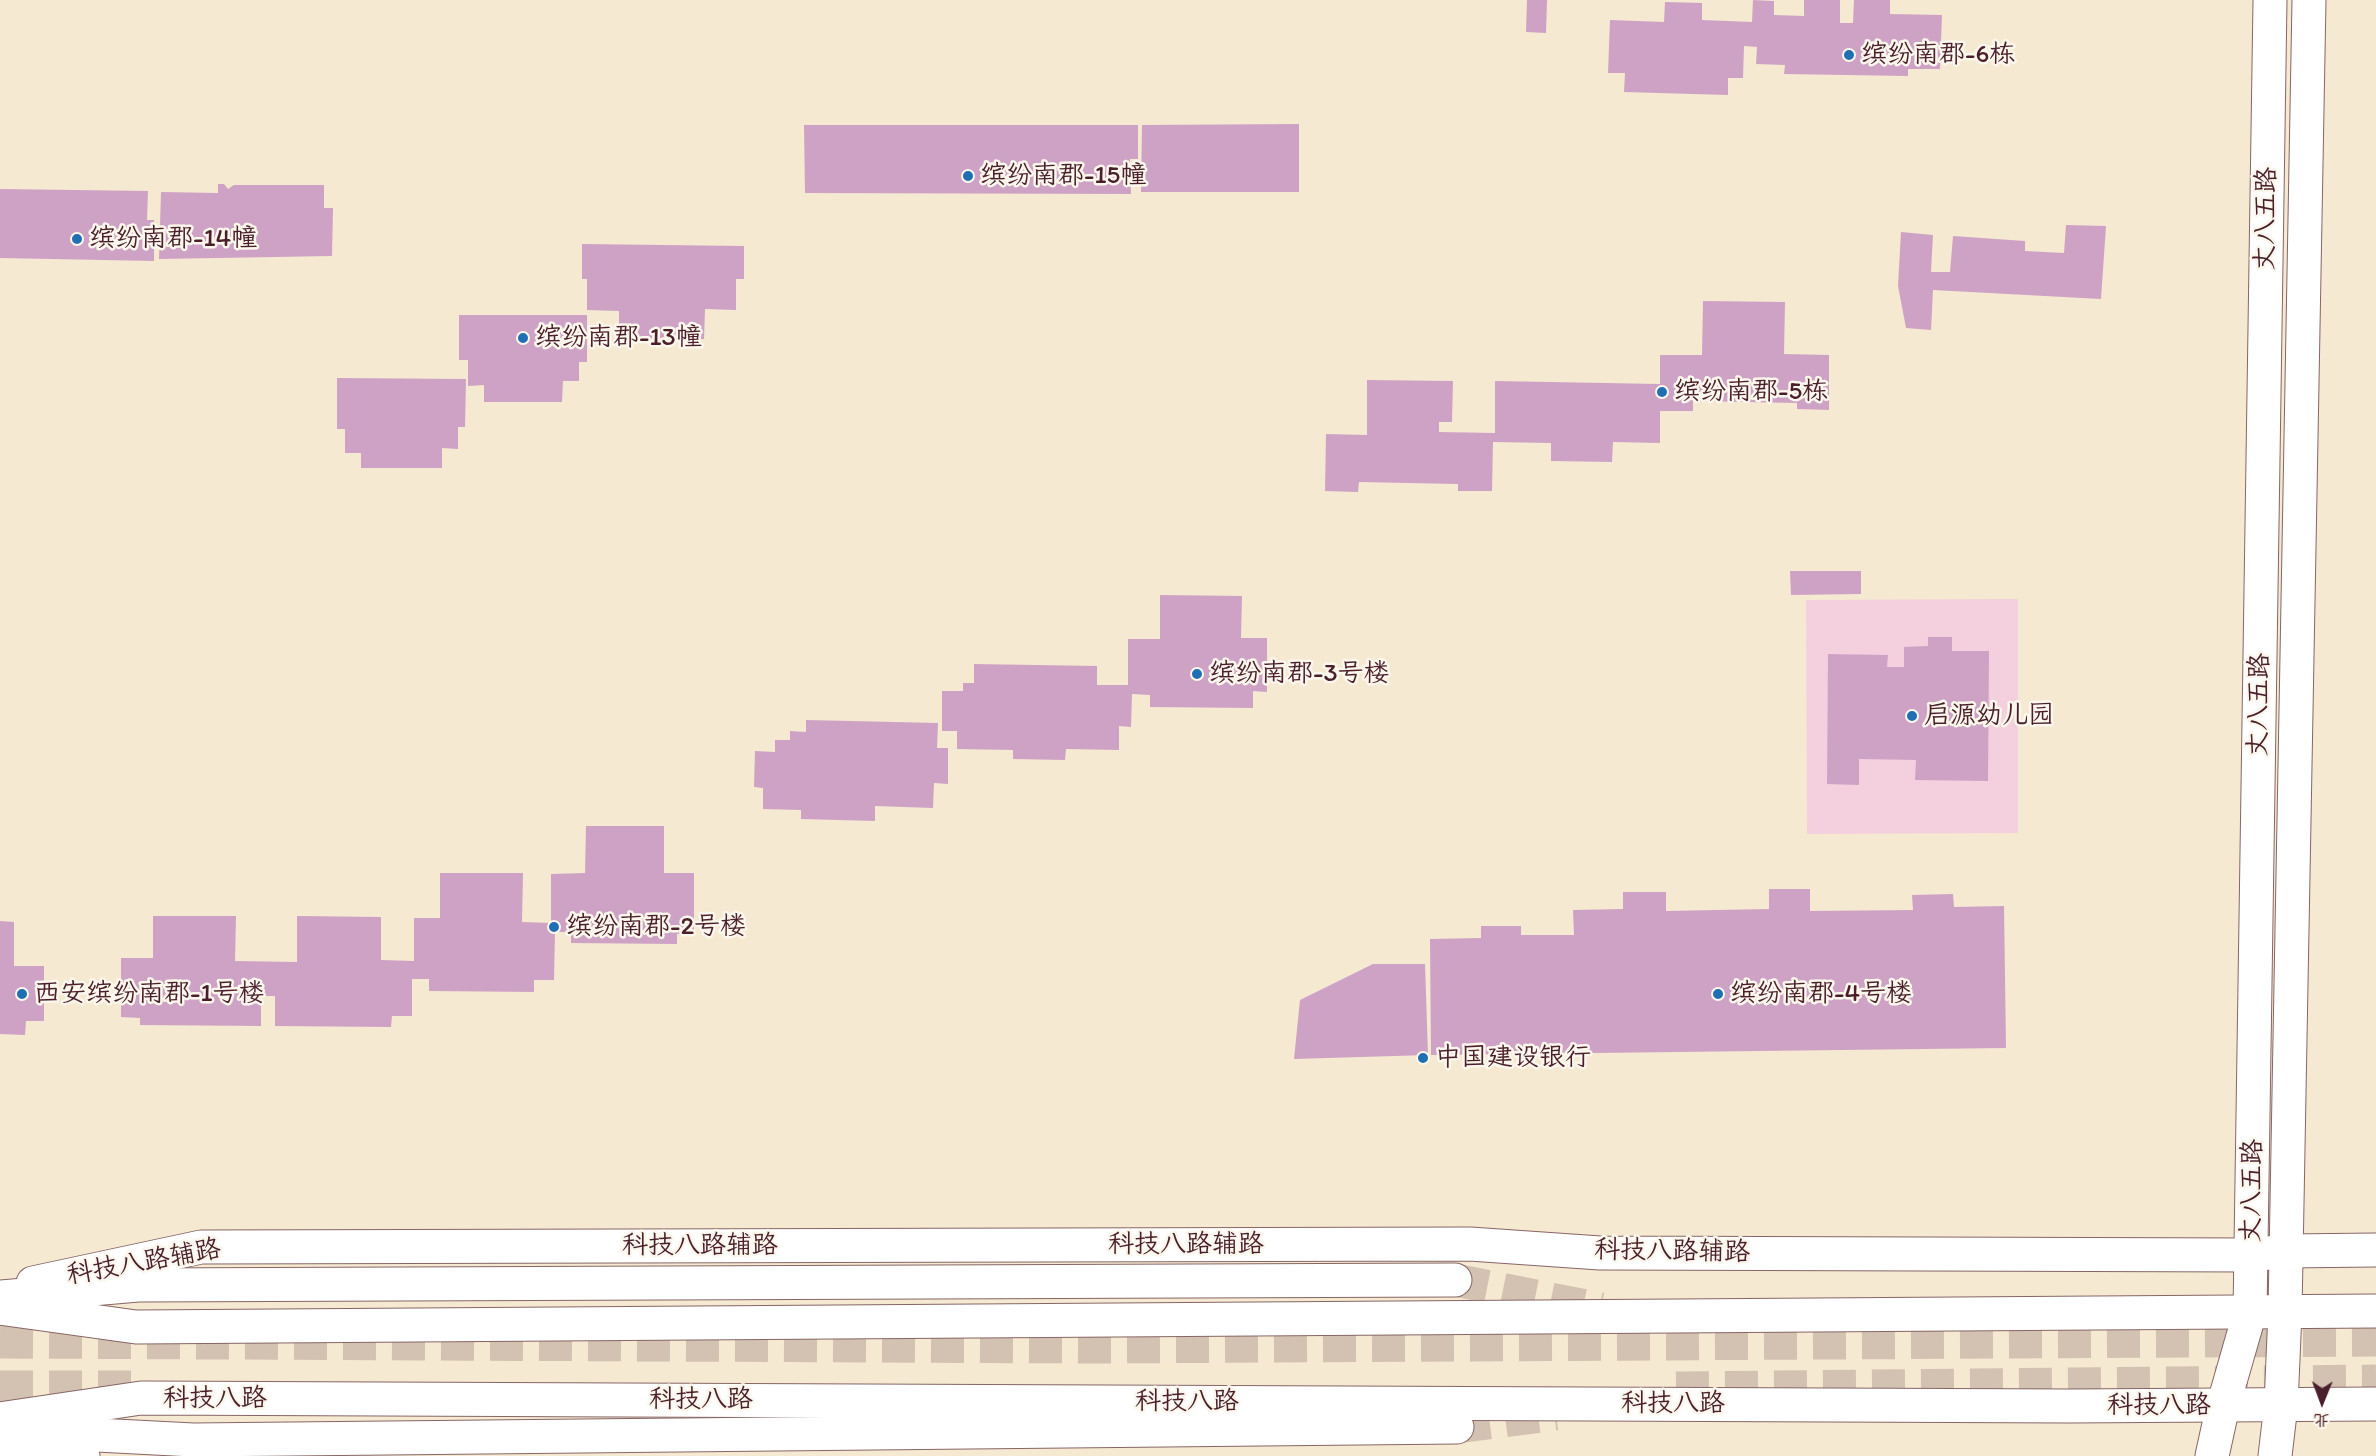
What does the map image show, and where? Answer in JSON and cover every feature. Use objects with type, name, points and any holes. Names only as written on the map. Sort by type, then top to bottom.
[{"type":"main road","name":"丈八五路","points":[[2212,1456],[2223,1406],[2250,1312],[2270,0]]},
{"type":"main road","name":"丈八五路","points":[[2275,1456],[2281,1405],[2286,1251],[2308,0]]},
{"type":"main road","name":"科技八路辅路","points":[[0,1290],[201,1247],[1470,1244],[1600,1253],[2252,1255],[2286,1251],[2376,1250]]},
{"type":"main road","points":[[0,1297],[138,1285],[1455,1280]]},
{"type":"main road","points":[[0,1308],[136,1327],[2376,1311]]},
{"type":"main road","name":"科技八路","points":[[0,1419],[141,1398],[2223,1406],[2376,1404]]},
{"type":"main road","points":[[0,1430],[193,1440],[1457,1428]]},
{"type":"main road","points":[[0,1440],[83,1456]]},
{"type":"shaded area","name":"启源幼儿园","points":[[2018,599],[2018,833],[1807,834],[1806,600]]},
{"type":"building","points":[[1527,0],[1547,0],[1546,33],[1526,32]]},
{"type":"building","name":"缤纷南郡-6栋","points":[[1753,0],[1774,1],[1774,15],[1804,16],[1804,0],[1840,0],[1840,23],[1853,23],[1854,0],[1890,0],[1890,14],[1942,15],[1940,69],[1908,69],[1908,76],[1784,74],[1785,65],[1756,64],[1757,47],[1744,46],[1743,78],[1728,78],[1728,95],[1624,92],[1625,73],[1608,73],[1610,20],[1664,22],[1665,2],[1702,3],[1702,20],[1752,22]]},
{"type":"building","points":[[1299,124],[1299,192],[1141,192],[1142,125]]},
{"type":"building","name":"缤纷南郡-15幢","points":[[804,125],[1138,125],[1138,159],[1130,159],[1131,194],[805,193]]},
{"type":"building","points":[[218,184],[224,184],[228,189],[234,185],[324,185],[324,208],[333,208],[332,256],[159,259],[161,192],[218,193]]},
{"type":"building","name":"缤纷南郡-14幢","points":[[0,189],[148,191],[147,220],[154,220],[154,261],[0,258]]},
{"type":"building","points":[[2066,225],[2106,226],[2101,299],[1933,290],[1931,330],[1906,328],[1898,286],[1901,232],[1933,235],[1931,272],[1950,272],[1953,236],[2025,241],[2025,251],[2064,253]]},
{"type":"building","points":[[582,244],[744,246],[744,279],[736,279],[736,310],[705,309],[704,339],[619,338],[619,311],[587,310],[587,279],[582,279]]},
{"type":"building","name":"缤纷南郡-5栋","points":[[1703,301],[1785,302],[1784,354],[1829,355],[1829,410],[1797,409],[1797,403],[1693,401],[1693,411],[1660,411],[1660,443],[1613,442],[1612,462],[1551,461],[1551,443],[1493,442],[1492,491],[1458,491],[1458,484],[1359,482],[1358,492],[1325,491],[1326,434],[1367,435],[1367,380],[1453,381],[1452,422],[1439,422],[1439,432],[1495,433],[1495,381],[1660,384],[1660,355],[1702,355]]},
{"type":"building","name":"缤纷南郡-13幢","points":[[459,315],[587,315],[587,362],[579,362],[579,381],[563,381],[562,402],[484,402],[484,385],[468,386],[468,360],[459,360]]},
{"type":"building","points":[[337,378],[466,379],[465,427],[458,427],[458,449],[442,448],[442,468],[361,468],[361,453],[345,453],[345,429],[337,429]]},
{"type":"building","points":[[1790,571],[1861,571],[1861,594],[1791,595]]},
{"type":"building","name":"缤纷南郡-3号楼","points":[[1160,595],[1242,596],[1241,638],[1267,638],[1267,692],[1253,691],[1253,708],[1150,707],[1150,695],[1132,694],[1131,727],[1119,726],[1119,750],[1066,749],[1065,760],[1013,759],[1013,750],[957,749],[957,731],[942,731],[942,691],[963,691],[963,683],[974,683],[974,664],[1097,666],[1097,685],[1128,685],[1128,639],[1160,639]]},
{"type":"building","points":[[1928,637],[1952,637],[1952,651],[1989,651],[1988,781],[1915,780],[1916,760],[1859,759],[1859,785],[1827,784],[1828,654],[1888,655],[1887,667],[1904,667],[1904,647],[1928,646]]},
{"type":"building","points":[[806,720],[938,723],[937,748],[948,748],[948,784],[934,783],[933,808],[875,806],[875,821],[801,819],[801,810],[763,809],[763,788],[754,787],[755,751],[775,752],[775,740],[790,740],[790,731],[806,732]]},
{"type":"building","name":"缤纷南郡-2号楼","points":[[586,826],[664,826],[664,873],[694,873],[694,934],[677,934],[677,944],[571,943],[571,932],[555,932],[554,980],[534,980],[534,992],[429,991],[429,979],[412,979],[412,1016],[392,1016],[391,1027],[275,1026],[275,996],[261,996],[261,1026],[140,1025],[140,1018],[121,1017],[121,958],[153,958],[153,916],[236,916],[235,961],[297,962],[297,916],[381,917],[381,960],[414,961],[414,918],[440,918],[440,873],[523,873],[522,922],[551,923],[551,874],[585,873]]},
{"type":"building","name":"缤纷南郡-4号楼","points":[[1769,889],[1810,889],[1810,911],[1913,910],[1912,895],[1953,894],[1954,907],[2004,906],[2006,1048],[1431,1055],[1430,939],[1481,938],[1481,926],[1521,926],[1521,935],[1574,935],[1573,910],[1623,909],[1623,892],[1666,892],[1666,911],[1769,909]]},
{"type":"building","name":"西安缤纷南郡-1号楼","points":[[0,921],[14,922],[14,966],[44,966],[44,1021],[26,1021],[25,1035],[0,1034]]},
{"type":"building","points":[[1373,964],[1425,964],[1428,1055],[1294,1059],[1300,1000]]},
{"type":"tunnel","points":[[1455,1280],[1601,1309]]},
{"type":"tunnel","points":[[0,1342],[1095,1347],[2376,1340]]},
{"type":"tunnel","points":[[1676,1388],[2376,1381]]},
{"type":"tunnel","points":[[0,1387],[145,1387]]},
{"type":"tunnel","points":[[1457,1427],[1556,1414]]},
{"type":"place","name":"缤纷南郡-6栋","points":[[1849,55]]},
{"type":"place","name":"缤纷南郡-15幢","points":[[968,176]]},
{"type":"place","name":"缤纷南郡-14幢","points":[[77,239]]},
{"type":"place","name":"缤纷南郡-13幢","points":[[523,338]]},
{"type":"place","name":"缤纷南郡-5栋","points":[[1662,392]]},
{"type":"place","name":"缤纷南郡-3号楼","points":[[1197,674]]},
{"type":"place","name":"启源幼儿园","points":[[1912,716]]},
{"type":"place","name":"缤纷南郡-2号楼","points":[[554,927]]},
{"type":"place","name":"西安缤纷南郡-1号楼","points":[[22,994]]},
{"type":"place","name":"缤纷南郡-4号楼","points":[[1718,994]]},
{"type":"place","name":"中国建设银行","points":[[1423,1058]]}]
